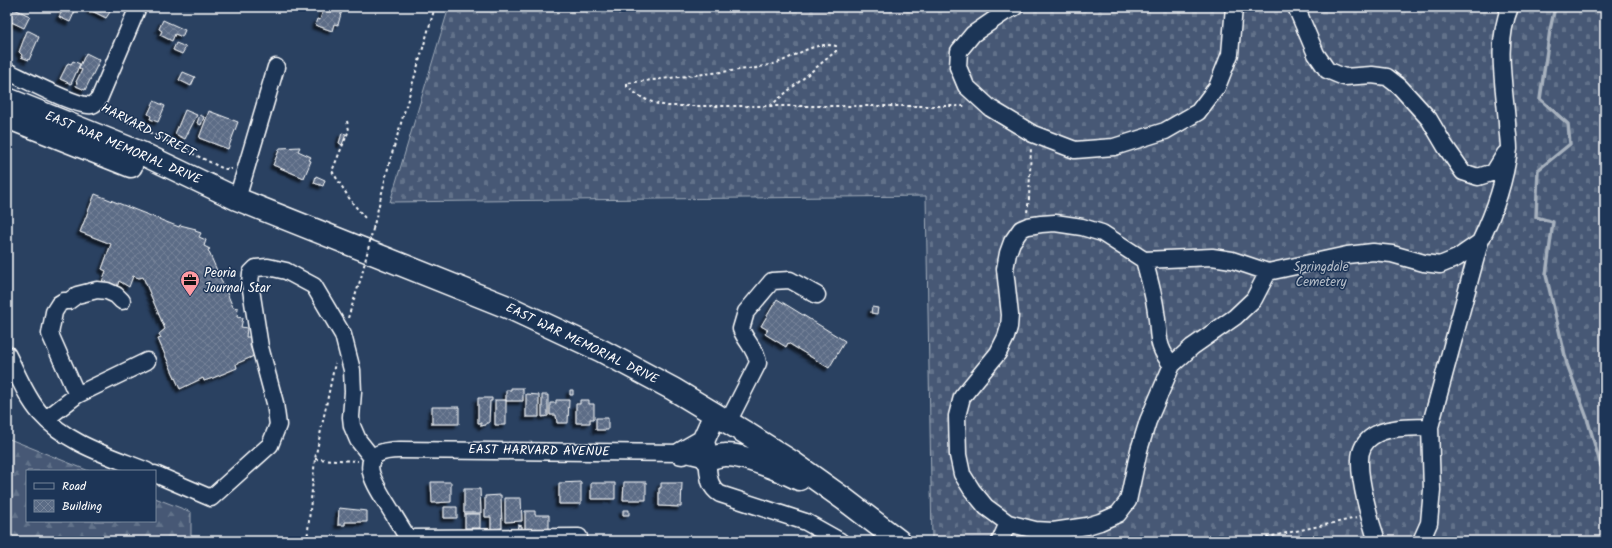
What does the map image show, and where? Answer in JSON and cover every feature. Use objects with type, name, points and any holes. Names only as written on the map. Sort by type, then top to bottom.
[{"type":"highway","name":"EAST WAR MEMORIAL DRIVE","points":[[7,99],[140,153],[238,199],[446,282],[529,317],[631,366],[722,418],[792,462],[869,517],[899,541]]},
{"type":"highway","name":"EAST WAR MEMORIAL DRIVE","points":[[7,118],[137,168],[238,199]]},
{"type":"highway","points":[[705,450],[722,418]]},
{"type":"highway","points":[[682,453],[705,450],[765,465],[818,487],[869,517]]},
{"type":"street","points":[[95,104],[99,99],[138,7]]},
{"type":"street","points":[[1016,7],[1005,12],[973,34],[959,51],[958,67],[966,86],[990,108],[1033,134],[1075,150],[1114,147],[1165,131],[1198,112],[1217,87],[1230,54],[1234,7]]},
{"type":"street","points":[[1296,7],[1316,54],[1327,70],[1344,77],[1372,75],[1387,77],[1400,87],[1429,119],[1463,172],[1478,177],[1494,172],[1509,148]]},
{"type":"street","points":[[1420,541],[1429,523],[1432,490],[1430,427],[1480,242],[1491,220],[1503,180],[1509,148],[1501,49],[1504,21],[1510,7]]},
{"type":"street","points":[[238,199],[276,67]]},
{"type":"street","name":"HARVARD STREET","points":[[7,70],[74,102],[88,105],[95,104]]},
{"type":"street","points":[[1268,272],[1254,299],[1235,317],[1192,346],[1172,365],[1148,421],[1139,450],[1128,501],[1118,514],[1093,524],[1053,530],[1035,530],[1008,523],[986,507],[972,490],[962,474],[958,455],[957,416],[962,397],[998,353],[1006,337],[1010,315],[1005,269],[1012,242],[1022,229],[1035,225],[1055,223],[1082,227],[1102,233],[1144,260],[1212,257],[1232,260],[1268,272],[1347,255],[1373,252],[1392,254],[1424,263],[1440,265],[1457,258],[1480,242]]},
{"type":"street","points":[[1144,260],[1156,313],[1158,339],[1162,354],[1172,365]]},
{"type":"street","points":[[156,474],[211,498],[270,445],[278,425],[275,403],[260,347],[250,283],[251,273],[256,268],[268,267],[286,271],[314,286],[343,334],[352,370],[353,392],[350,417],[352,426],[358,440],[372,460],[370,470],[374,482],[409,539],[579,537]]},
{"type":"street","points":[[722,418],[758,363],[756,353],[744,337],[741,329],[746,312],[772,281],[790,280],[817,295]]},
{"type":"street","points":[[77,395],[50,334],[54,312],[59,304],[64,301],[68,301],[77,295],[97,290],[107,291],[116,295],[122,301]]},
{"type":"street","points":[[7,354],[30,399],[39,412],[60,431],[79,443],[145,470]]},
{"type":"street","points":[[46,419],[77,395],[147,361]]},
{"type":"street","points":[[1377,541],[1363,485],[1360,460],[1362,450],[1366,442],[1374,435],[1399,428],[1430,427]]},
{"type":"street","name":"EAST HARVARD AVENUE","points":[[372,460],[382,452],[394,450],[682,453]]},
{"type":"street","points":[[705,450],[710,485],[716,492],[806,522],[840,541]]},
{"type":"street","points":[[1000,541],[1008,523]]},
{"type":"path","points":[[347,321],[361,278],[389,164],[435,7]]},
{"type":"path","points":[[770,106],[836,51],[836,46],[828,44],[813,47],[776,63],[756,68],[626,83],[627,87],[652,103],[668,106],[770,106],[777,105],[968,106]]},
{"type":"path","name":"HARVARD STREET","points":[[95,104],[108,112],[224,169],[246,170]]},
{"type":"path","points":[[347,121],[349,130],[332,171],[351,201],[365,218]]},
{"type":"path","points":[[1022,229],[1028,208],[1029,153],[1033,134]]},
{"type":"path","points":[[307,541],[315,459],[336,360]]},
{"type":"path","points":[[315,459],[372,460]]},
{"type":"path","points":[[1248,541],[1370,516]]},
{"type":"green space","name":"Springdale Cemetery","points":[[449,7],[1605,7],[1605,541],[932,541],[926,196],[390,202]]},
{"type":"green space","points":[[7,438],[87,470],[26,470],[26,522],[156,522],[156,498],[191,512],[191,541],[7,541]]},
{"type":"building","points":[[10,7],[30,16],[24,28],[7,20],[7,12]]},
{"type":"building","points":[[64,7],[75,11],[70,22],[59,17]]},
{"type":"building","points":[[91,7],[111,7],[112,9],[106,18],[90,10]]},
{"type":"building","points":[[324,7],[342,10],[338,25],[334,24],[332,31],[315,25],[317,19],[320,20]]},
{"type":"building","points":[[163,20],[185,30],[182,37],[175,34],[172,41],[160,35],[162,31],[159,29]]},
{"type":"building","points":[[27,31],[39,37],[29,60],[21,57],[22,55],[19,52]]},
{"type":"building","points":[[176,43],[186,47],[182,54],[173,50]]},
{"type":"building","points":[[86,53],[100,60],[85,90],[76,86],[76,82],[82,70],[79,68]]},
{"type":"building","points":[[73,61],[80,64],[71,84],[60,79],[68,63],[71,64]]},
{"type":"building","points":[[183,72],[195,77],[191,86],[179,80]]},
{"type":"building","points":[[154,101],[165,106],[158,122],[150,119],[151,116],[148,114]]},
{"type":"building","points":[[185,110],[197,115],[185,139],[175,134]]},
{"type":"building","points":[[209,111],[238,122],[228,149],[199,138]]},
{"type":"building","points":[[200,115],[204,117],[201,125],[197,123]]},
{"type":"building","points":[[342,133],[346,134],[342,145],[339,143]]},
{"type":"building","points":[[300,147],[298,151],[311,157],[309,160],[311,161],[304,178],[273,165],[280,148]]},
{"type":"building","points":[[316,176],[325,180],[323,186],[314,183]]},
{"type":"building","name":"Peoria Journal Star","points":[[95,194],[179,227],[180,225],[196,229],[195,231],[201,233],[199,237],[206,240],[204,246],[210,249],[208,250],[233,307],[238,308],[237,317],[243,318],[241,327],[247,328],[246,337],[251,337],[250,346],[254,356],[236,364],[237,368],[204,381],[203,378],[180,389],[158,339],[161,338],[159,334],[165,329],[143,277],[139,278],[133,276],[129,287],[119,281],[117,287],[102,282],[106,271],[102,269],[111,244],[80,232]]},
{"type":"building","points":[[777,299],[845,341],[829,368],[788,343],[786,347],[765,334],[768,330],[761,326]]},
{"type":"building","points":[[872,307],[878,308],[877,314],[871,313]]},
{"type":"building","points":[[511,388],[523,388],[523,401],[506,401],[506,390],[511,390]]},
{"type":"building","points":[[570,390],[573,390],[573,395],[570,395]]},
{"type":"building","points":[[526,394],[539,395],[539,417],[526,417]]},
{"type":"building","points":[[542,395],[548,395],[548,416],[542,417]]},
{"type":"building","points":[[478,398],[492,398],[492,401],[490,401],[489,423],[481,426],[481,423],[478,423]]},
{"type":"building","points":[[495,400],[506,400],[506,425],[495,425]]},
{"type":"building","points":[[556,400],[569,400],[568,423],[557,423],[556,415],[550,415],[550,403],[556,403]]},
{"type":"building","points":[[580,400],[589,400],[589,404],[594,404],[594,419],[590,419],[590,423],[576,423],[576,404],[580,404]]},
{"type":"building","points":[[432,407],[459,407],[459,424],[432,424]]},
{"type":"building","points":[[596,418],[608,418],[608,430],[596,430]]},
{"type":"building","points":[[431,482],[451,482],[451,502],[432,503]]},
{"type":"building","points":[[581,482],[581,504],[559,504],[559,483]]},
{"type":"building","points":[[624,482],[646,482],[646,500],[623,500]]},
{"type":"building","points":[[591,483],[615,483],[615,499],[591,499]]},
{"type":"building","points":[[661,483],[682,483],[681,507],[659,506],[659,488],[661,488]]},
{"type":"building","points":[[464,489],[480,489],[481,513],[464,513]]},
{"type":"building","points":[[501,495],[502,528],[491,529],[491,517],[485,517],[485,496]]},
{"type":"building","points":[[505,498],[521,498],[522,521],[505,522]]},
{"type":"building","points":[[444,507],[457,507],[457,518],[444,518]]},
{"type":"building","points":[[339,508],[367,511],[367,522],[345,522],[345,525],[338,525]]},
{"type":"building","points":[[623,510],[629,510],[629,515],[623,515]]},
{"type":"building","points":[[525,511],[535,511],[535,515],[549,515],[549,531],[525,531]]},
{"type":"building","points":[[465,514],[480,514],[480,528],[465,528]]},
{"type":"building","points":[[518,525],[522,526],[522,531],[517,531]]},
{"type":"building","points":[[378,540],[378,541],[351,541]]},
{"type":"waterway","points":[[1555,7],[1550,30],[1540,99],[1568,124],[1570,144],[1538,170],[1536,217],[1553,222],[1546,275],[1567,364],[1587,418],[1601,466],[1605,471]]},
{"type":"place","name":"Peoria Journal Star","points":[[190,297]]}]
